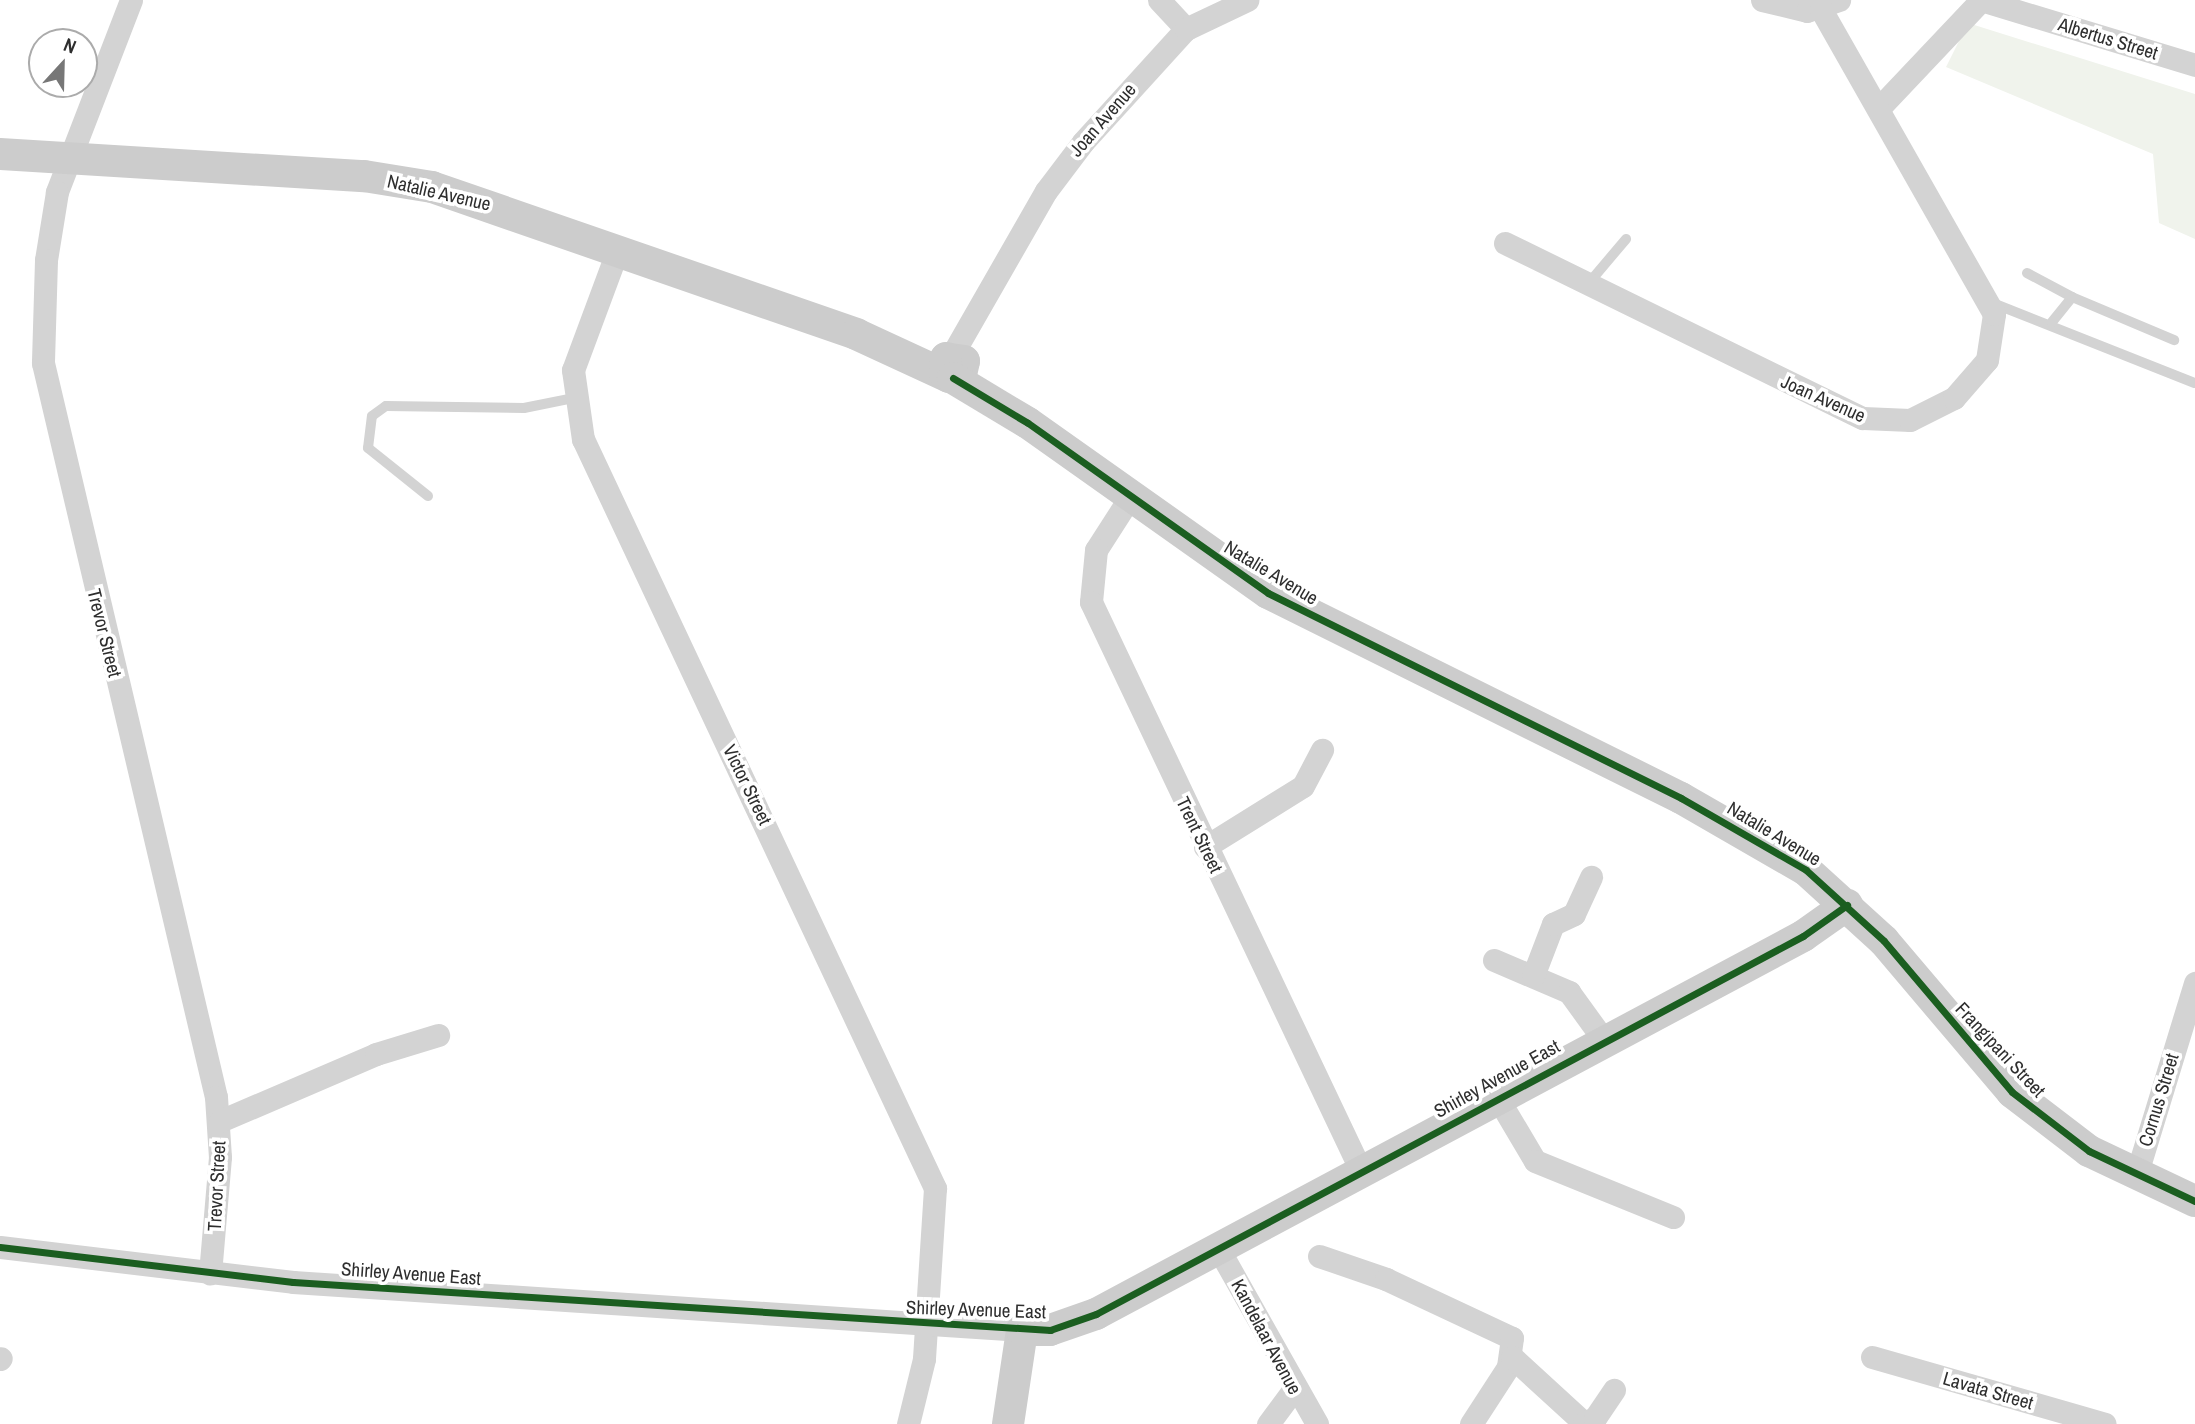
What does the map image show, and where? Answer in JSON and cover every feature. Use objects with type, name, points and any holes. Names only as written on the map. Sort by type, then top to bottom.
[{"type":"street","name":"Trevor Street","points":[[131,0],[69,158],[46,260],[45,377],[220,1121],[210,1274]]},
{"type":"street","points":[[1160,0],[1186,29]]},
{"type":"street","name":"Joan Avenue","points":[[955,364],[999,278],[1059,172],[1186,29],[1247,0]]},
{"type":"street","name":"Joan Avenue","points":[[1505,243],[1842,410],[1887,422],[1924,415],[1971,383],[1993,340],[1990,302],[1880,108],[1830,5],[1762,0]]},
{"type":"street","points":[[1880,108],[1981,0]]},
{"type":"street","name":"Albertus Street","points":[[1981,0],[2195,65]]},
{"type":"street","name":"Natalie Avenue","points":[[0,154],[364,176],[467,196],[856,334],[955,364],[1028,423],[1268,593],[1681,798],[1785,856],[1847,905]]},
{"type":"street","name":"Victor Street","points":[[618,249],[580,345],[573,397],[597,469],[932,1180],[936,1235],[921,1384],[908,1424]]},
{"type":"street","name":"Trent Street","points":[[1130,497],[1096,550],[1091,602],[1361,1171]]},
{"type":"street","points":[[1205,847],[1303,786],[1322,750]]},
{"type":"street","points":[[1533,976],[1553,924],[1574,914],[1591,877]]},
{"type":"street","name":"Shirley Avenue East","points":[[0,1247],[210,1274],[927,1324],[1022,1330],[1088,1318],[1604,1039],[1803,936],[1847,905]]},
{"type":"street","name":"Frangipani Street","points":[[1847,905],[2012,1092],[2070,1138],[2136,1176],[2195,1201]]},
{"type":"street","points":[[1494,960],[1569,992],[1604,1039]]},
{"type":"street","name":"Cornus Street","points":[[2136,1176],[2195,983]]},
{"type":"street","points":[[220,1121],[352,1063],[438,1035]]},
{"type":"street","points":[[1497,1097],[1535,1161],[1673,1217]]},
{"type":"street","name":"Kandelaar Avenue","points":[[1218,1248],[1294,1389],[1317,1424]]},
{"type":"street","points":[[1318,1256],[1489,1323],[1512,1338],[1512,1357],[1471,1424]]},
{"type":"street","points":[[1008,1424],[1022,1330]]},
{"type":"street","points":[[1512,1357],[1584,1423],[1595,1418],[1614,1390]]},
{"type":"street","name":"Lavata Street","points":[[1872,1357],[2105,1424]]},
{"type":"street","points":[[1268,1424],[1294,1389]]},
{"type":"lane","points":[[1588,284],[1626,239]]},
{"type":"lane","points":[[2027,273],[2072,297],[2174,340]]},
{"type":"lane","points":[[2052,322],[2072,297]]},
{"type":"lane","points":[[1990,302],[2052,322],[2195,383]]},
{"type":"lane","points":[[428,496],[368,449],[372,416],[386,406],[524,408],[573,397]]},
{"type":"shaded area","points":[[1968,23],[2195,94],[2195,239],[2159,223],[2153,154],[1946,67]]},
{"type":"cycle path","points":[[953,378],[1028,423],[1268,593],[1681,798],[1806,870],[1884,941],[2012,1092],[2089,1151],[2195,1201]]},
{"type":"cycle path","points":[[0,1247],[293,1282],[1050,1330],[1096,1314],[1803,936],[1847,905]]}]
